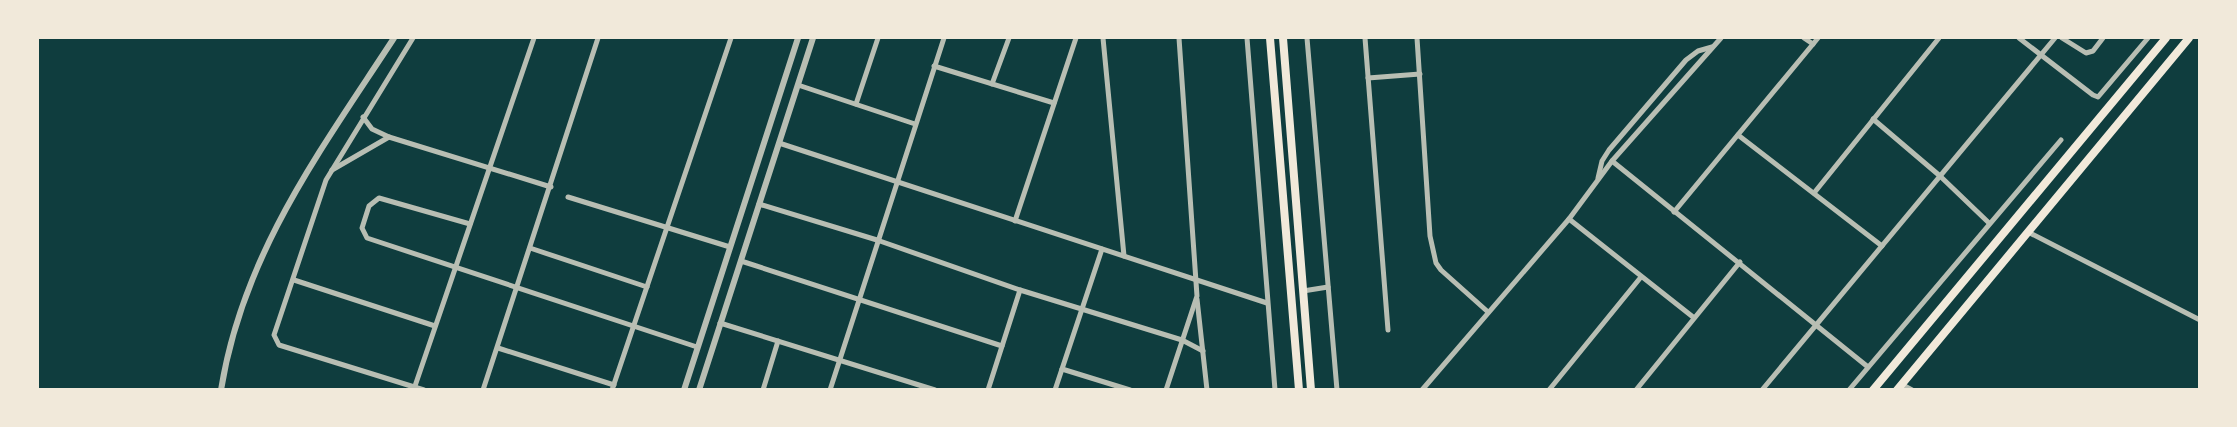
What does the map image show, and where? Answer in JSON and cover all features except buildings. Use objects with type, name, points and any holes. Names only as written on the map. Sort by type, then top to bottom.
[{"type":"main road","points":[[1270,38],[1299,390]]},
{"type":"main road","points":[[1283,38],[1311,390]]},
{"type":"main road","points":[[1872,390],[2166,38]]},
{"type":"main road","points":[[1899,387],[2189,38]]},
{"type":"street","points":[[221,390],[239,318],[264,248],[303,178],[394,38]]},
{"type":"street","points":[[413,38],[331,170],[274,335],[277,344],[424,390]]},
{"type":"street","points":[[414,386],[534,38]]},
{"type":"street","points":[[483,390],[498,348],[515,286],[551,187],[598,38]]},
{"type":"street","points":[[498,348],[613,387],[731,38]]},
{"type":"street","points":[[684,390],[798,38]]},
{"type":"street","points":[[698,390],[813,38]]},
{"type":"street","points":[[856,104],[878,38]]},
{"type":"street","points":[[830,390],[896,180],[944,38]]},
{"type":"street","points":[[992,84],[1009,38]]},
{"type":"street","points":[[1015,221],[1076,38]]},
{"type":"street","points":[[1103,38],[1124,256]]},
{"type":"street","points":[[1179,38],[1197,296],[1206,390]]},
{"type":"street","points":[[1247,38],[1275,390]]},
{"type":"street","points":[[1307,38],[1337,390]]},
{"type":"street","points":[[1364,38],[1388,330]]},
{"type":"street","points":[[1417,38],[1430,236],[1436,263],[1488,312]]},
{"type":"street","points":[[1422,390],[1569,219],[1612,161],[1721,38]]},
{"type":"street","points":[[1804,38],[1813,44]]},
{"type":"street","points":[[1674,212],[1818,38]]},
{"type":"street","points":[[1814,193],[1939,38]]},
{"type":"street","points":[[2020,38],[2093,96],[2098,97],[2148,38]]},
{"type":"street","points":[[1762,390],[2055,38]]},
{"type":"street","points":[[2062,38],[2086,53],[2093,51],[2103,38]]},
{"type":"street","points":[[1598,180],[1602,161],[1609,150],[1686,60],[1698,51],[1713,47]]},
{"type":"street","points":[[934,66],[1054,103]]},
{"type":"street","points":[[1368,78],[1420,74]]},
{"type":"street","points":[[798,85],[915,124]]},
{"type":"street","points":[[363,117],[372,129],[389,137],[551,187]]},
{"type":"street","points":[[1873,120],[1940,176],[1990,223]]},
{"type":"street","points":[[1738,135],[1882,246]]},
{"type":"street","points":[[331,170],[389,137]]},
{"type":"street","points":[[1849,390],[2061,140]]},
{"type":"street","points":[[779,143],[896,180],[1015,221],[1196,278],[1267,303]]},
{"type":"street","points":[[1612,161],[1674,212],[1740,262],[1868,368]]},
{"type":"street","points":[[568,197],[730,247]]},
{"type":"street","points":[[470,224],[380,198],[369,206],[362,228],[367,238],[698,347]]},
{"type":"street","points":[[759,204],[877,240],[1020,290],[1083,307],[1182,340],[1202,351]]},
{"type":"street","points":[[1569,219],[1693,317]]},
{"type":"street","points":[[2028,232],[2200,320]]},
{"type":"street","points":[[530,248],[647,287]]},
{"type":"street","points":[[1055,390],[1102,249]]},
{"type":"street","points":[[741,261],[1002,346]]},
{"type":"street","points":[[1636,390],[1693,317],[1740,262]]},
{"type":"street","points":[[1549,390],[1641,277]]},
{"type":"street","points":[[294,280],[435,326]]},
{"type":"street","points":[[1303,291],[1328,287]]},
{"type":"street","points":[[988,390],[1020,290]]},
{"type":"street","points":[[1166,390],[1197,296]]},
{"type":"street","points":[[720,322],[935,390]]},
{"type":"street","points":[[763,390],[778,341]]},
{"type":"street","points":[[1062,368],[1130,390]]},
{"type":"street","points":[[1899,387],[1912,390]]}]
